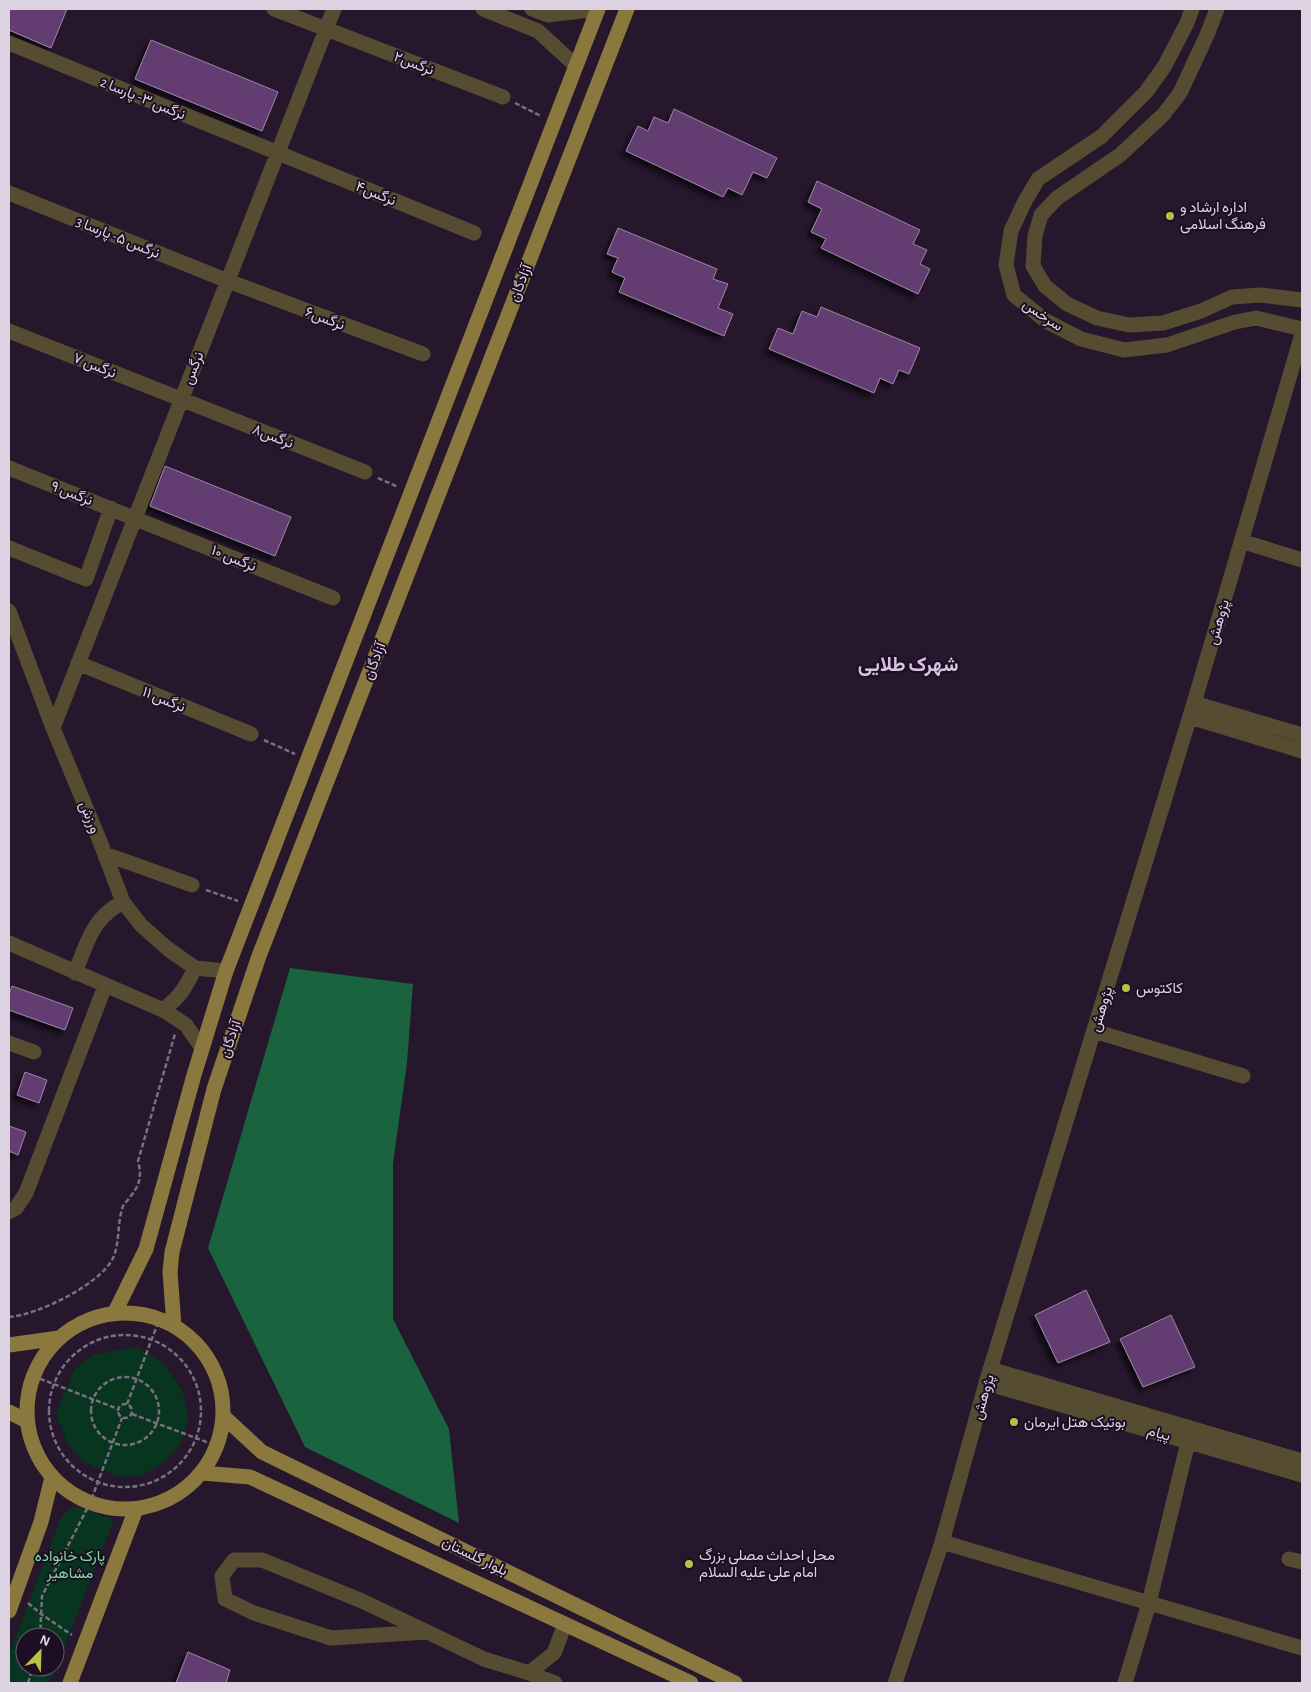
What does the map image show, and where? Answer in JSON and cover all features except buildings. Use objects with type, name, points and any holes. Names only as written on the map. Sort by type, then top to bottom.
[{"type":"main road","name":"آزادگان","points":[[114,1314],[146,1249],[202,1048],[226,971],[598,9]]},
{"type":"main road","name":"آزادگان","points":[[174,1326],[170,1272],[172,1252],[214,1089],[236,1020],[259,956],[627,9]]},
{"type":"main road","points":[[488,291],[514,301]]},
{"type":"main road","points":[[137,1314],[174,1326],[198,1345],[207,1358],[220,1386],[223,1416],[217,1446],[202,1473],[179,1494],[151,1506],[136,1509],[105,1507],[90,1503],[76,1496],[52,1477],[35,1451],[27,1422],[28,1391],[33,1376],[48,1350],[58,1338],[84,1322],[99,1316],[137,1314]]},
{"type":"main road","points":[[9,1345],[58,1338]]},
{"type":"main road","points":[[9,1412],[27,1422]]},
{"type":"main road","name":"بلوار گلستان","points":[[223,1416],[262,1452],[736,1683]]},
{"type":"main road","name":"بلوار گلستان","points":[[202,1473],[250,1477],[690,1683]]},
{"type":"main road","points":[[9,1611],[41,1522],[52,1477]]},
{"type":"main road","points":[[70,1683],[136,1509]]},
{"type":"street","name":"نرگس۲","points":[[274,9],[503,97]]},
{"type":"street","name":"نرگس","points":[[52,728],[334,9]]},
{"type":"street","points":[[483,9],[538,31],[576,66]]},
{"type":"street","points":[[532,9],[548,15],[598,9]]},
{"type":"street","name":"سرخس","points":[[1192,9],[1187,23],[1164,67],[1146,92],[1102,136],[1038,179],[1024,202],[1011,231],[1006,265],[1014,295],[1046,321],[1081,339],[1124,350],[1167,346],[1235,322],[1256,318],[1302,329]]},
{"type":"street","name":"سرخس","points":[[1217,9],[1180,93],[1163,114],[1120,155],[1057,198],[1042,214],[1035,236],[1032,266],[1044,286],[1067,304],[1097,318],[1129,325],[1162,323],[1201,311],[1232,298],[1261,295],[1302,300]]},
{"type":"street","name":"نرگس ۳- پارسا 2","points":[[9,43],[278,153]]},
{"type":"street","name":"نرگس۴","points":[[278,153],[474,233]]},
{"type":"street","name":"نرگس ۵- پارسا 3","points":[[9,192],[228,281]]},
{"type":"street","name":"نرگس۶","points":[[228,281],[423,354]]},
{"type":"street","name":"نرگس ۷","points":[[9,331],[181,400]]},
{"type":"street","name":"پژوهش","points":[[895,1683],[942,1542],[988,1376],[1192,710],[1302,334]]},
{"type":"street","name":"نرگس۸","points":[[181,400],[365,472]]},
{"type":"street","name":"نرگس ۹","points":[[9,468],[135,518]]},
{"type":"street","points":[[9,548],[86,579],[111,508]]},
{"type":"street","name":"نرگس ۱۰","points":[[135,518],[333,598]]},
{"type":"street","points":[[1241,542],[1302,560]]},
{"type":"street","name":"ورزش","points":[[9,611],[52,728],[123,902],[141,925],[195,968]]},
{"type":"street","name":"نرگس ۱۱","points":[[78,663],[251,734]]},
{"type":"street","points":[[1192,710],[1302,735]]},
{"type":"street","points":[[1192,710],[1302,751]]},
{"type":"street","points":[[105,854],[192,885]]},
{"type":"street","points":[[75,973],[91,931],[111,908],[123,902]]},
{"type":"street","points":[[9,943],[163,1010],[186,1025],[202,1048]]},
{"type":"street","points":[[163,1010],[184,989],[195,968],[226,971]]},
{"type":"street","points":[[9,1212],[16,1208],[26,1193],[105,986]]},
{"type":"street","points":[[1094,1031],[1243,1076]]},
{"type":"street","points":[[9,1043],[34,1052]]},
{"type":"street","name":"پیام","points":[[988,1376],[1188,1442],[1302,1475]]},
{"type":"street","name":"پیام","points":[[988,1376],[1302,1461]]},
{"type":"street","points":[[1125,1683],[1149,1603],[1188,1442]]},
{"type":"street","points":[[942,1542],[1302,1648]]},
{"type":"street","points":[[427,1632],[331,1638],[254,1613],[226,1599],[222,1576],[234,1560],[262,1560],[362,1601],[484,1659],[555,1683]]},
{"type":"street","points":[[529,1673],[554,1653],[565,1624]]},
{"type":"path","points":[[365,472],[411,492]]},
{"type":"path","points":[[251,734],[308,760]]},
{"type":"path","points":[[192,885],[251,906]]},
{"type":"path","points":[[9,1317],[17,1317],[38,1310],[90,1284],[113,1258],[123,1205],[136,1189],[139,1182],[138,1161],[179,1020]]},
{"type":"path","points":[[128,1404],[160,1320]]},
{"type":"path","points":[[126,1336],[152,1341],[164,1346],[179,1359],[191,1374],[197,1386],[201,1412],[196,1438],[182,1461],[162,1477],[137,1486],[111,1486],[98,1482],[86,1476],[71,1464],[53,1436],[49,1410],[54,1384],[60,1372],[72,1357],[88,1345],[100,1340],[126,1336]]},
{"type":"path","points":[[33,1376],[118,1409]]},
{"type":"path","points":[[128,1378],[137,1380],[151,1390],[156,1398],[158,1406],[157,1423],[152,1431],[139,1442],[122,1445],[113,1442],[99,1432],[94,1425],[92,1416],[93,1399],[103,1385],[111,1380],[128,1378]]},
{"type":"path","points":[[118,1409],[124,1404],[128,1404]]},
{"type":"path","points":[[128,1404],[131,1406],[132,1414]]},
{"type":"path","points":[[118,1409],[119,1416],[122,1418]]},
{"type":"path","points":[[132,1414],[217,1446]]},
{"type":"path","points":[[122,1418],[126,1419],[132,1414]]},
{"type":"path","points":[[40,1627],[42,1596],[90,1503],[122,1418]]},
{"type":"path","points":[[16,1592],[41,1614],[85,1643]]},
{"type":"green space","points":[[290,968],[413,984],[407,1063],[393,1164],[393,1319],[449,1429],[459,1523],[305,1447],[208,1248]]},
{"type":"green space","points":[[136,1347],[162,1362],[183,1391],[188,1421],[180,1445],[164,1462],[142,1476],[119,1477],[84,1462],[68,1445],[56,1413],[74,1370],[92,1355]]},
{"type":"green space","name":"پارک خانواده مشاهیر","points":[[74,1506],[114,1520],[65,1645],[65,1627],[20,1627],[62,1515]]},
{"type":"green space","name":"پارک خانواده مشاهیر","points":[[15,1639],[15,1677],[52,1677],[50,1683],[9,1683],[9,1655]]},
{"type":"place","name":"اداره ارشاد و فرهنگ اسلامی","points":[[1170,216]]},
{"type":"place","name":"کاکتوس","points":[[1126,988]]},
{"type":"place","name":"بوتیک هتل ایرمان","points":[[1014,1422]]},
{"type":"place","name":"محل احداث مصلی بزرگ امام علی علیه السلام","points":[[689,1564]]},
{"type":"district","name":"شهرک طلایی","points":[[908,664]]}]
